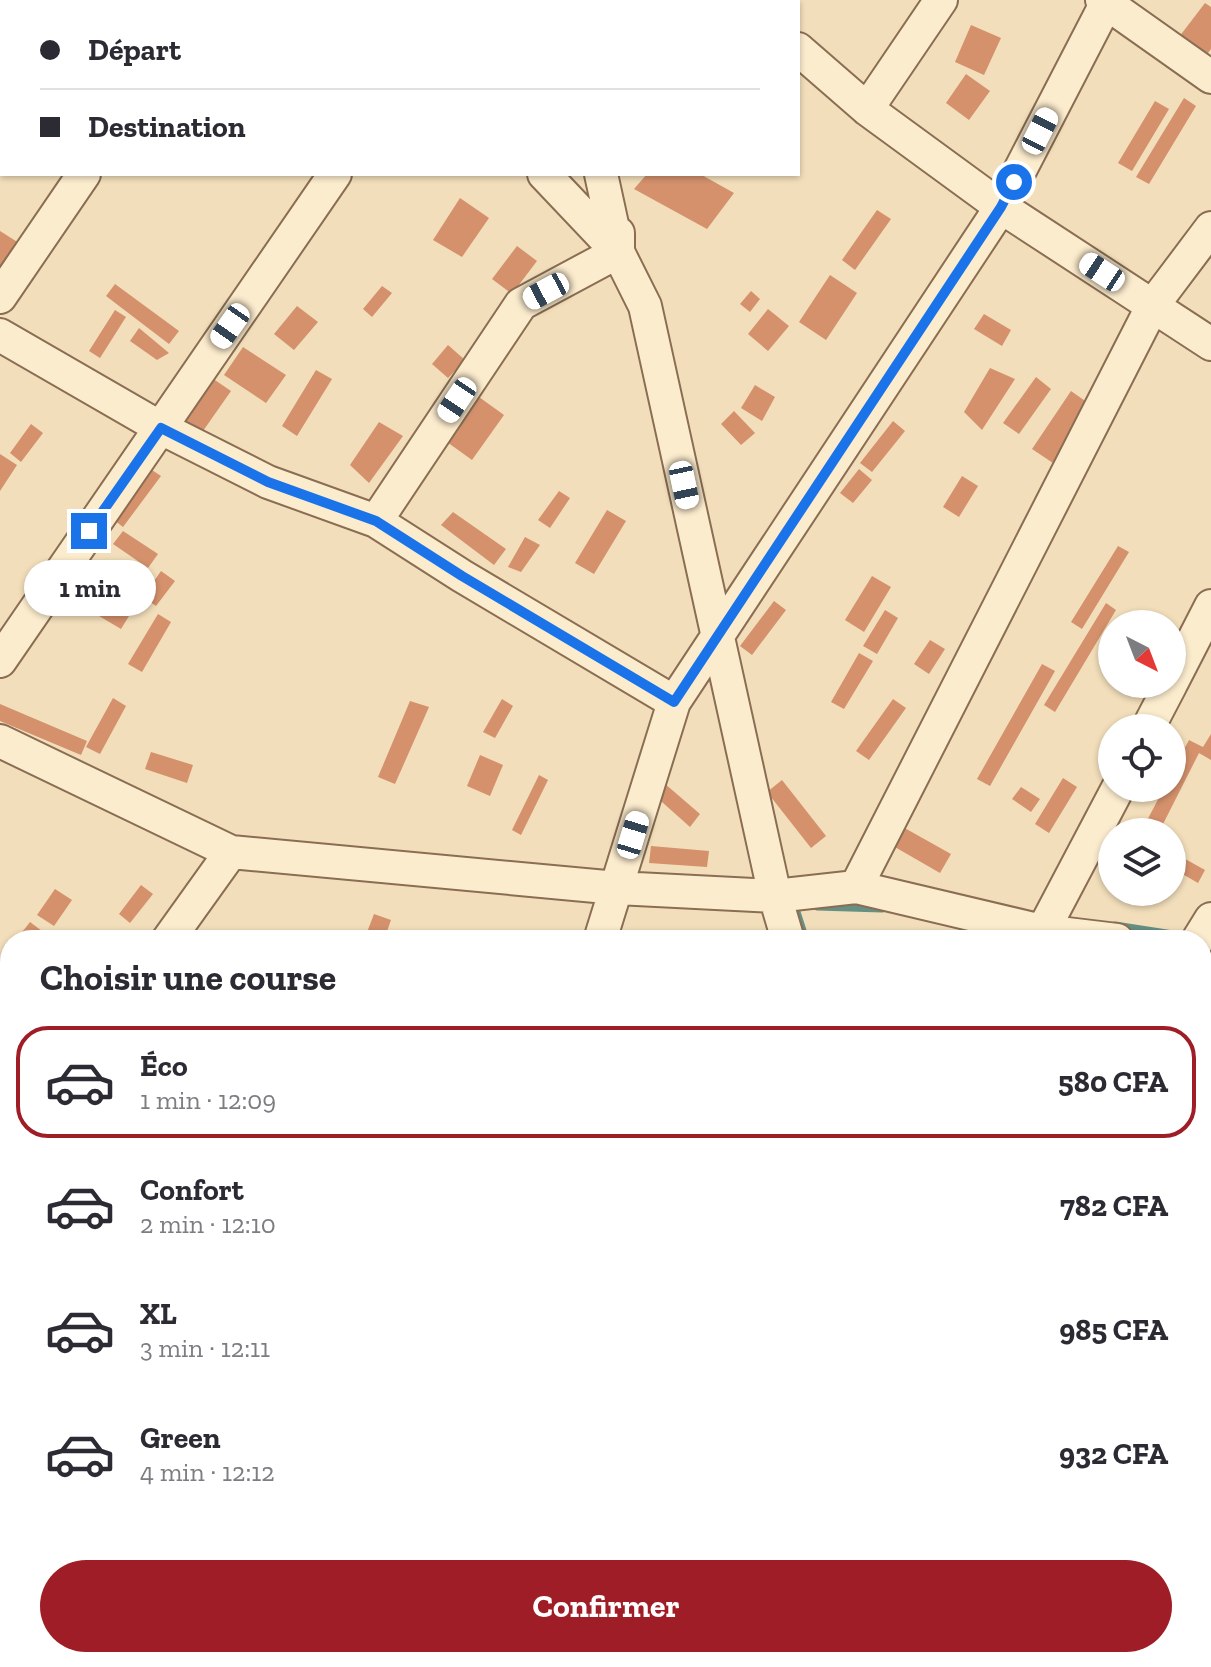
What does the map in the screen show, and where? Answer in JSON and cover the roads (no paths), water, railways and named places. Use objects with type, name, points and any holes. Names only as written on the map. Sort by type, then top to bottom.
[{"type":"street","points":[[867,109],[941,0]]},
{"type":"street","points":[[603,930],[674,702],[1001,207],[1105,1],[1211,77]]},
{"type":"street","points":[[800,51],[867,109],[1001,207],[1211,344]]},
{"type":"street","points":[[0,297],[83,176]]},
{"type":"street","points":[[0,661],[334,176]]},
{"type":"street","points":[[546,176],[618,252]]},
{"type":"street","points":[[601,176],[618,252],[645,306],[785,930]]},
{"type":"street","points":[[618,252],[621,176]]},
{"type":"street","points":[[856,887],[1153,305],[1211,228]]},
{"type":"street","points":[[376,521],[521,304],[618,252]]},
{"type":"street","points":[[0,335],[161,428],[268,482],[376,521],[674,702]]},
{"type":"street","points":[[1186,655],[1211,606]]},
{"type":"street","points":[[0,741],[231,852],[617,888],[775,896],[856,887],[1017,930]]},
{"type":"street","points":[[1043,930],[1111,802]]},
{"type":"street","points":[[175,930],[231,852]]},
{"type":"waterway","points":[[817,906],[882,908]]},
{"type":"waterway","points":[[795,909],[802,930]]},
{"type":"waterway","points":[[1115,926],[1141,930]]}]
